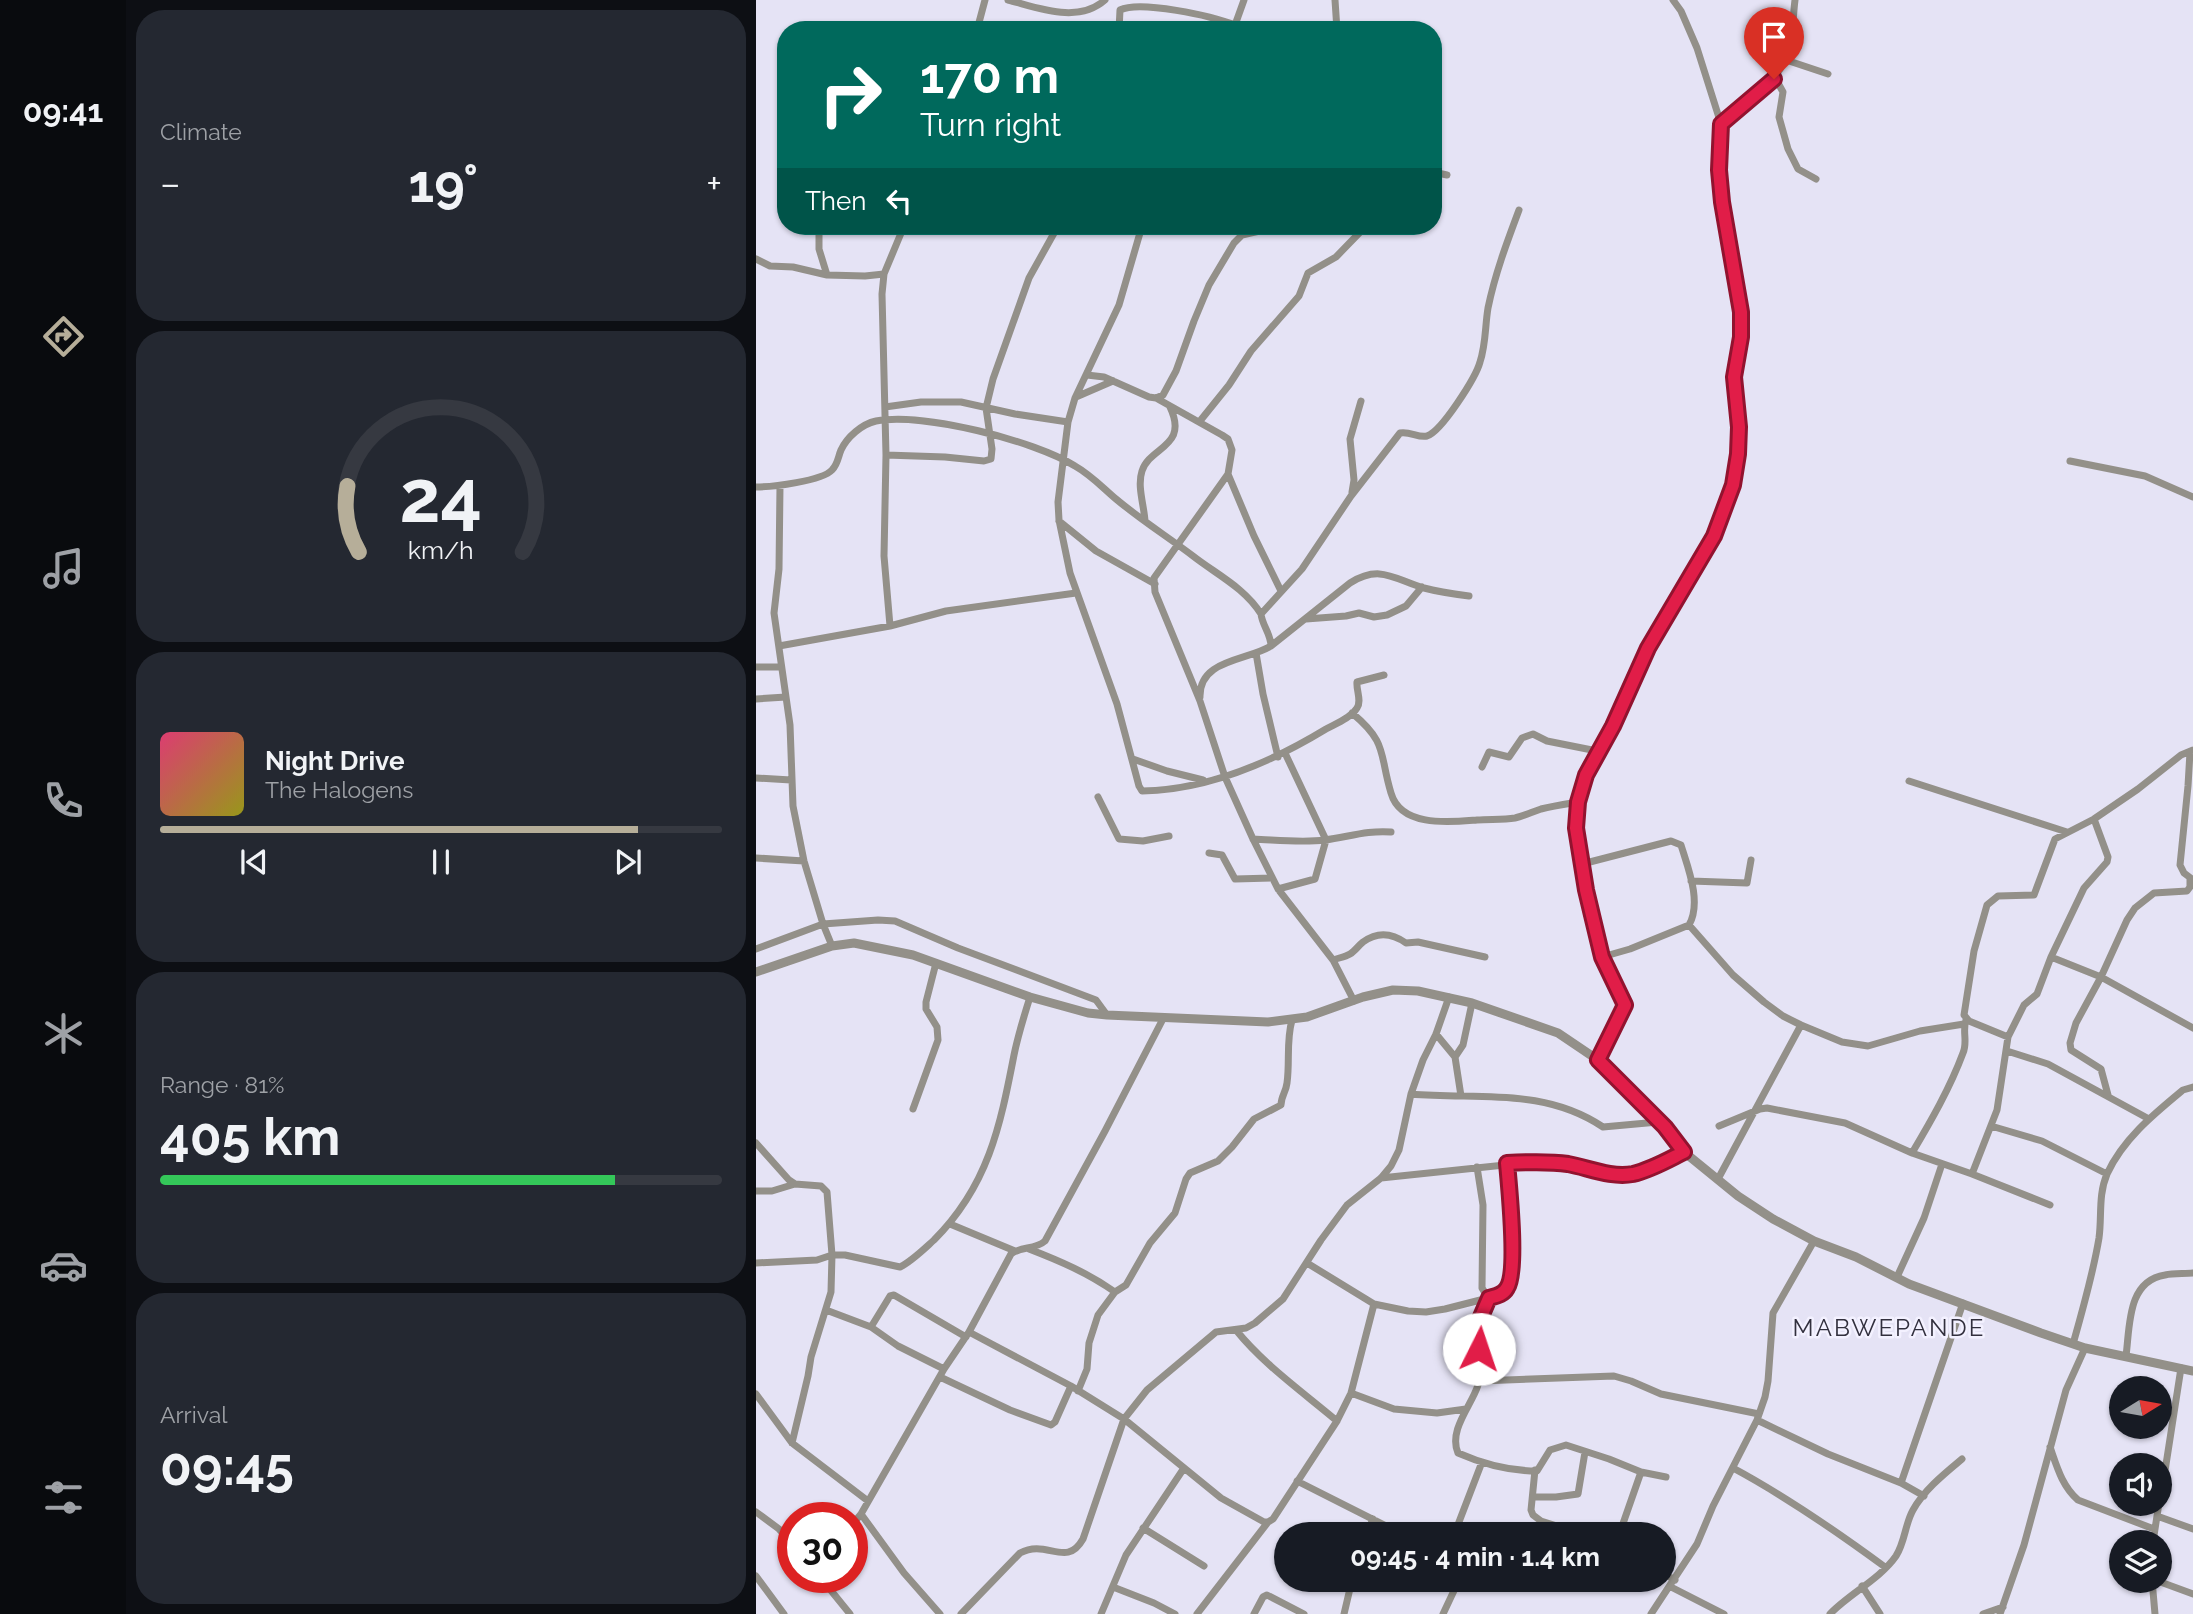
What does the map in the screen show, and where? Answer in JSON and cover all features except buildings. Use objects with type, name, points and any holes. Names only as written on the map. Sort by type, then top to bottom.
[{"type":"street","points":[[979,21],[985,0]]},
{"type":"street","points":[[1008,0],[1066,13],[1093,9],[1105,0]]},
{"type":"street","points":[[1235,21],[1244,0]]},
{"type":"street","points":[[1335,0],[1336,21]]},
{"type":"street","points":[[1598,1060],[1625,1005],[1602,957],[1581,863],[1576,828],[1578,802],[1586,775],[1613,726],[1654,636],[1714,536],[1733,485],[1738,454],[1739,427],[1734,377],[1741,337],[1741,312],[1722,202],[1719,170],[1721,124],[1698,48],[1673,0]]},
{"type":"street","points":[[1721,124],[1778,74],[1786,60],[1791,41],[1795,0]]},
{"type":"street","points":[[1119,21],[1120,10],[1128,3],[1174,7],[1218,21]]},
{"type":"street","points":[[1786,60],[1828,74]]},
{"type":"street","points":[[1778,74],[1783,98],[1779,117],[1788,149],[1798,169],[1816,179]]},
{"type":"street","points":[[1442,174],[1447,175]]},
{"type":"street","points":[[1261,614],[1307,562],[1351,496],[1401,433],[1421,436],[1431,433],[1449,413],[1476,372],[1483,349],[1489,307],[1519,209]]},
{"type":"street","points":[[819,235],[819,249],[827,275]]},
{"type":"street","points":[[890,626],[884,556],[886,455],[882,312],[884,274],[900,235]]},
{"type":"street","points":[[886,455],[910,454],[988,461],[991,459],[986,408],[993,379],[1030,278],[1053,235]]},
{"type":"street","points":[[1139,235],[1119,305],[1075,398],[1068,422],[1058,502],[1059,520],[1076,593],[1115,696],[1137,780],[1143,791],[1225,777],[1281,755],[1352,713],[1359,702],[1357,682],[1384,675]]},
{"type":"street","points":[[1156,398],[1163,396],[1169,387],[1209,285],[1239,235]]},
{"type":"street","points":[[1200,421],[1251,351],[1298,296],[1311,270],[1336,257],[1357,235]]},
{"type":"street","points":[[756,259],[770,266],[793,267],[827,275],[884,274]]},
{"type":"street","points":[[1087,374],[1104,377],[1156,398],[1200,421],[1228,439],[1231,444],[1228,474],[1158,571],[1154,578],[1155,584],[1159,602],[1200,701],[1225,777],[1253,839],[1278,889],[1333,960],[1354,1001]]},
{"type":"street","points":[[1075,398],[1113,381]]},
{"type":"street","points":[[885,407],[940,401],[961,402],[1068,422]]},
{"type":"street","points":[[1351,496],[1354,480],[1350,439],[1361,401]]},
{"type":"street","points":[[1145,521],[1140,486],[1142,471],[1146,463],[1166,445],[1176,429],[1170,407]]},
{"type":"street","points":[[756,487],[780,486],[831,472],[841,449],[852,435],[862,427],[884,420],[927,422],[988,432],[1063,458],[1088,474],[1145,521],[1251,599],[1261,614],[1271,646]]},
{"type":"street","points":[[2070,461],[2145,476],[2193,497]]},
{"type":"street","points":[[1228,474],[1254,536],[1282,591]]},
{"type":"street","points":[[780,486],[779,569],[774,613],[791,738],[793,806],[804,861],[832,946]]},
{"type":"street","points":[[1059,520],[1096,551],[1155,584]]},
{"type":"street","points":[[1200,701],[1200,686],[1205,676],[1223,664],[1271,646],[1349,583],[1363,575],[1388,575],[1422,587],[1469,596]]},
{"type":"street","points":[[1306,619],[1359,613],[1374,617],[1387,615],[1406,606],[1422,587]]},
{"type":"street","points":[[779,646],[890,626],[946,611],[1076,593]]},
{"type":"street","points":[[1256,653],[1281,755],[1326,840],[1315,879],[1278,889]]},
{"type":"street","points":[[756,667],[780,667]]},
{"type":"street","points":[[756,699],[786,697]]},
{"type":"street","points":[[1352,713],[1378,740],[1392,797],[1402,809],[1418,818],[1448,823],[1504,819],[1578,802]]},
{"type":"street","points":[[1482,767],[1489,752],[1509,757],[1521,738],[1533,734],[1547,741],[1598,751]]},
{"type":"street","points":[[1912,1153],[1945,1094],[1963,1054],[1966,1043],[1964,1010],[1986,908],[1998,896],[2034,895],[2054,839],[2094,819],[2179,756],[2191,751],[2180,865],[2184,873],[2192,879],[2190,887],[2188,891],[2154,893],[2140,903],[2127,920],[2101,978],[2076,1023],[2070,1046],[2077,1054],[2101,1069],[2108,1095]]},
{"type":"street","points":[[1133,759],[1208,781]]},
{"type":"street","points":[[756,778],[791,780]]},
{"type":"street","points":[[1909,781],[2067,832]]},
{"type":"street","points":[[1098,797],[1119,839],[1143,841],[1169,836]]},
{"type":"street","points":[[1972,1174],[1991,1126],[2002,1088],[2008,1037],[2024,1005],[2037,994],[2051,957],[2084,888],[2107,862],[2108,857],[2094,819]]},
{"type":"street","points":[[1253,839],[1326,840],[1358,833],[1391,832]]},
{"type":"street","points":[[1581,863],[1661,843],[1678,842],[1691,881],[1694,899],[1689,925],[1630,949],[1602,957]]},
{"type":"street","points":[[1209,853],[1222,855],[1235,879],[1272,878]]},
{"type":"street","points":[[756,858],[804,861]]},
{"type":"street","points":[[1691,881],[1747,883],[1751,860]]},
{"type":"street","points":[[756,950],[823,924],[895,921],[1096,1000],[1107,1015]]},
{"type":"street","points":[[1689,925],[1733,975],[1764,1002],[1783,1016],[1842,1042],[1868,1046],[1965,1022],[2008,1037]]},
{"type":"street","points":[[1333,960],[1351,954],[1364,941],[1385,934],[1394,934],[1406,943],[1418,942],[1485,957]]},
{"type":"street","points":[[756,972],[832,946],[854,943],[892,950],[1030,997],[1088,1013],[1107,1015],[1268,1022],[1292,1020],[1393,990],[1418,991],[1472,1003],[1558,1033],[1598,1060],[1684,1152],[1738,1196],[1814,1241],[1909,1284],[2073,1344],[2193,1370]]},
{"type":"street","points":[[2051,957],[2101,978],[2193,1028]]},
{"type":"street","points":[[913,1109],[938,1040],[937,1027],[926,1009],[936,964]]},
{"type":"street","points":[[756,1263],[817,1260],[832,1255],[845,1255],[900,1267],[950,1224],[980,1179],[1001,1121],[1014,1054],[1030,997]]},
{"type":"street","points":[[961,1614],[1020,1553],[1036,1548],[1064,1553],[1072,1553],[1077,1549],[1083,1539],[1124,1419],[1147,1390],[1211,1336],[1223,1329],[1236,1330],[1255,1323],[1283,1298],[1347,1205],[1381,1178],[1391,1166],[1399,1150],[1411,1094],[1449,997]]},
{"type":"street","points":[[1455,1058],[1463,1045],[1472,1003]]},
{"type":"street","points":[[950,1224],[1015,1251],[1039,1246],[1045,1241],[1164,1017]]},
{"type":"street","points":[[826,1310],[871,1327],[942,1373],[1010,1410],[1051,1425],[1087,1369],[1089,1343],[1098,1315],[1115,1292],[1126,1285],[1150,1243],[1175,1213],[1186,1179],[1190,1174],[1218,1161],[1254,1119],[1281,1105],[1287,1082],[1289,1030],[1292,1020]]},
{"type":"street","points":[[1718,1179],[1801,1025]]},
{"type":"street","points":[[1436,1034],[1455,1058],[1461,1096]]},
{"type":"street","points":[[2007,1051],[2041,1061],[2149,1119]]},
{"type":"street","points":[[2073,1344],[2094,1268],[2100,1231],[2101,1198],[2107,1174],[2133,1134],[2183,1090],[2193,1087]]},
{"type":"street","points":[[1411,1094],[1541,1100],[1588,1118],[1603,1128],[1658,1122]]},
{"type":"street","points":[[1719,1126],[1768,1108],[1845,1123],[1912,1153],[2050,1205]]},
{"type":"street","points":[[1991,1126],[2042,1141],[2107,1174]]},
{"type":"street","points":[[756,1143],[768,1159],[795,1184]]},
{"type":"street","points":[[1381,1178],[1533,1162],[1566,1164],[1619,1175],[1634,1174],[1684,1152]]},
{"type":"street","points":[[1307,1263],[1374,1304],[1426,1312],[1500,1295],[1507,1290],[1511,1281],[1507,1163]]},
{"type":"street","points":[[1897,1277],[1924,1218],[1942,1164]]},
{"type":"street","points":[[1477,1167],[1483,1205],[1482,1288],[1489,1298]]},
{"type":"street","points":[[756,1191],[772,1191],[795,1184],[825,1188],[832,1255],[831,1292],[811,1357],[792,1443]]},
{"type":"street","points":[[1676,1578],[1696,1544],[1758,1417],[1768,1381],[1773,1313],[1814,1241]]},
{"type":"street","points":[[1028,1249],[1068,1264],[1115,1292]]},
{"type":"street","points":[[756,1394],[792,1443],[868,1500],[1015,1251]]},
{"type":"street","points":[[2126,1356],[2134,1302],[2141,1287],[2151,1279],[2166,1274],[2193,1273]]},
{"type":"street","points":[[871,1327],[890,1296],[894,1295],[1075,1388],[1124,1419],[1221,1498],[1268,1522]]},
{"type":"street","points":[[1489,1298],[1477,1326],[1480,1381],[1465,1409],[1456,1440],[1455,1447],[1458,1452],[1514,1471],[1537,1471],[1547,1453],[1566,1445],[1609,1458],[1641,1472],[1666,1477]]},
{"type":"street","points":[[1901,1483],[1963,1303]]},
{"type":"street","points":[[1197,1614],[1273,1519],[1337,1420],[1351,1393],[1374,1304]]},
{"type":"street","points":[[1236,1330],[1337,1420]]},
{"type":"street","points":[[1983,1614],[2002,1610],[2038,1497],[2066,1390],[2085,1348]]},
{"type":"street","points":[[2168,1453],[2181,1368]]},
{"type":"street","points":[[1480,1381],[1614,1376],[1661,1394],[1758,1417],[1828,1454],[1901,1483],[1924,1496]]},
{"type":"street","points":[[1351,1393],[1394,1409],[1437,1413],[1465,1409]]},
{"type":"street","points":[[2050,1445],[2068,1492],[2078,1500],[2154,1529],[2157,1516],[2193,1529]]},
{"type":"street","points":[[1533,1497],[1578,1494],[1585,1452]]},
{"type":"street","points":[[1830,1614],[1896,1556],[1912,1511],[1939,1479],[1962,1459]]},
{"type":"street","points":[[1459,1522],[1482,1462]]},
{"type":"street","points":[[1101,1614],[1126,1555],[1184,1468]]},
{"type":"street","points":[[1732,1468],[1779,1493],[1885,1567]]},
{"type":"street","points":[[1535,1471],[1531,1510],[1535,1518],[1547,1522]]},
{"type":"street","points":[[1624,1522],[1641,1472]]},
{"type":"street","points":[[1297,1481],[1380,1522]]},
{"type":"street","points":[[756,1513],[777,1528]]},
{"type":"street","points":[[1371,1522],[1373,1518]]},
{"type":"street","points":[[868,1524],[904,1573],[940,1614]]},
{"type":"street","points":[[1143,1528],[1204,1566]]},
{"type":"street","points":[[756,1576],[784,1614]]},
{"type":"street","points":[[1676,1585],[1724,1614]]},
{"type":"street","points":[[1862,1586],[1880,1614]]},
{"type":"street","points":[[1113,1587],[1175,1614]]},
{"type":"street","points":[[2172,1587],[2193,1594]]},
{"type":"street","points":[[1344,1614],[1349,1592]]},
{"type":"street","points":[[1443,1614],[1453,1592]]},
{"type":"street","points":[[1651,1614],[1667,1592]]},
{"type":"street","points":[[833,1593],[850,1614]]},
{"type":"street","points":[[2154,1593],[2155,1614]]},
{"type":"street","points":[[1254,1614],[1263,1597],[1267,1595],[1304,1614]]},
{"type":"district","name":"MABWEPANDE","points":[[1889,1327]]},
{"type":"route","points":[[1479,1349],[1477,1326],[1489,1298],[1507,1290],[1511,1281],[1507,1163],[1566,1164],[1619,1175],[1634,1174],[1684,1152],[1665,1127],[1598,1060],[1625,1005],[1602,957],[1586,890],[1576,828],[1578,802],[1586,775],[1613,726],[1648,648],[1714,536],[1733,485],[1739,427],[1734,377],[1741,337],[1741,312],[1722,202],[1719,170],[1721,124],[1774,79]]}]
